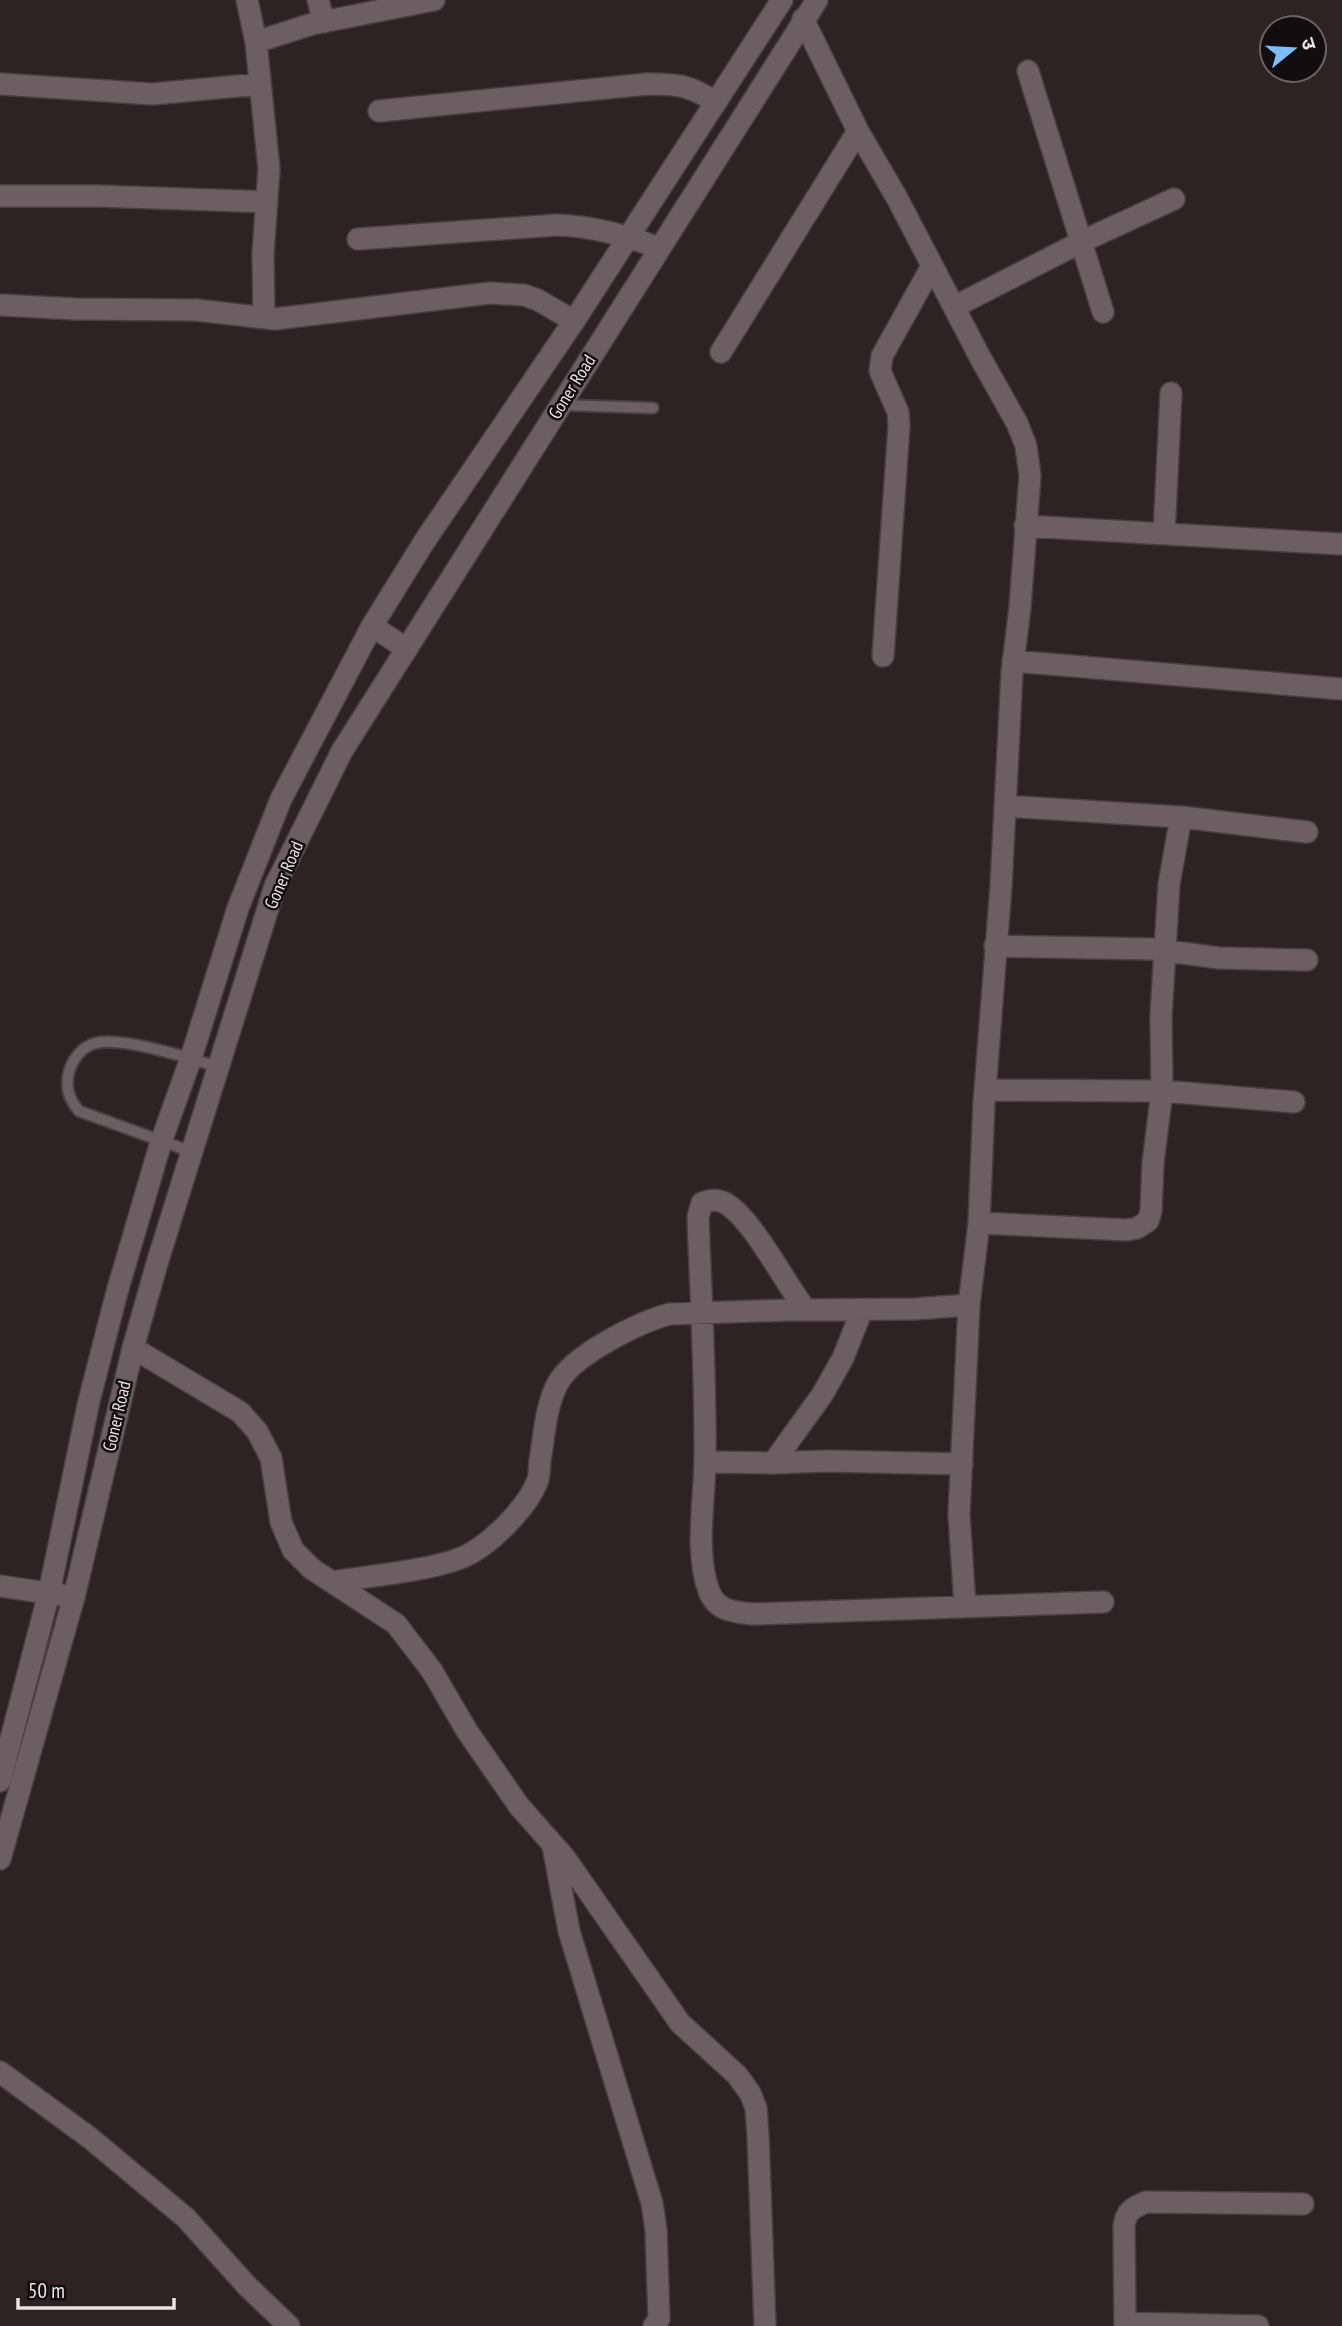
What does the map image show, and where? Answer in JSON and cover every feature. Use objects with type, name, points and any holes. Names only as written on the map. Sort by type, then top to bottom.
[{"type":"street","points":[[247,0],[256,42],[269,169],[263,254],[264,317]]},
{"type":"street","points":[[318,0],[324,22]]},
{"type":"street","points":[[256,42],[324,22],[434,0]]},
{"type":"street","name":"Goner Road","points":[[0,1859],[74,1597],[133,1348],[275,886],[342,751],[817,0]]},
{"type":"street","points":[[782,1],[803,19],[858,131],[1017,423],[1026,446],[1030,476],[1013,661],[979,1223],[969,1305],[959,1514],[965,1606]]},
{"type":"street","name":"Goner Road","points":[[0,1781],[49,1592],[89,1401],[161,1142],[191,1058],[238,908],[281,799],[372,626],[424,542],[574,321],[782,1]]},
{"type":"street","points":[[1028,71],[1103,312]]},
{"type":"street","points":[[0,85],[152,94],[260,84]]},
{"type":"street","points":[[379,111],[647,84],[693,88],[716,102]]},
{"type":"street","points":[[721,352],[858,131]]},
{"type":"street","points":[[0,195],[267,202]]},
{"type":"street","points":[[954,307],[1174,199]]},
{"type":"street","points":[[358,239],[557,225],[587,226],[659,248]]},
{"type":"street","points":[[883,656],[899,426],[898,412],[880,371],[882,356],[932,266]]},
{"type":"street","points":[[0,305],[196,310],[275,319],[490,293],[524,295],[574,321]]},
{"type":"street","points":[[1164,534],[1171,393]]},
{"type":"street","points":[[1025,526],[1342,544]]},
{"type":"street","points":[[372,626],[407,649]]},
{"type":"street","points":[[1013,661],[1342,689]]},
{"type":"street","points":[[1005,806],[1181,817],[1307,832]]},
{"type":"street","points":[[979,1223],[1126,1230],[1137,1228],[1148,1221],[1161,1091],[1161,1016],[1169,884],[1181,817]]},
{"type":"street","points":[[995,946],[1165,950],[1219,958],[1307,960]]},
{"type":"street","points":[[985,1090],[1161,1091],[1294,1102]]},
{"type":"street","points":[[806,1310],[742,1217],[723,1202],[711,1200],[702,1203],[698,1217],[705,1462],[702,1562],[708,1590],[716,1604],[729,1611],[752,1614],[1103,1602]]},
{"type":"street","points":[[332,1582],[441,1564],[472,1553],[524,1505],[538,1480],[550,1405],[558,1382],[580,1357],[651,1319],[670,1314],[914,1309],[969,1305]]},
{"type":"street","points":[[773,1463],[822,1395],[843,1358],[862,1310]]},
{"type":"street","points":[[133,1348],[240,1412],[257,1431],[271,1458],[281,1522],[293,1549],[312,1569],[396,1624],[432,1671],[467,1731],[519,1806],[552,1843],[601,1907],[680,2023],[737,2075],[750,2093],[756,2108],[758,2134],[765,2326]]},
{"type":"street","points":[[705,1462],[962,1464]]},
{"type":"street","points":[[0,1586],[74,1597]]},
{"type":"street","points":[[552,1843],[569,1931],[652,2203],[656,2230],[659,2319],[654,2326]]},
{"type":"street","points":[[0,2072],[90,2138],[186,2218],[248,2287],[289,2326]]},
{"type":"street","points":[[1258,2326],[1125,2324],[1126,2216],[1132,2208],[1146,2202],[1303,2204]]},
{"type":"lane","points":[[561,405],[653,408]]},
{"type":"lane","points":[[192,1152],[79,1111],[71,1102],[66,1084],[72,1060],[84,1048],[100,1042],[119,1043],[191,1058],[218,1067]]}]
